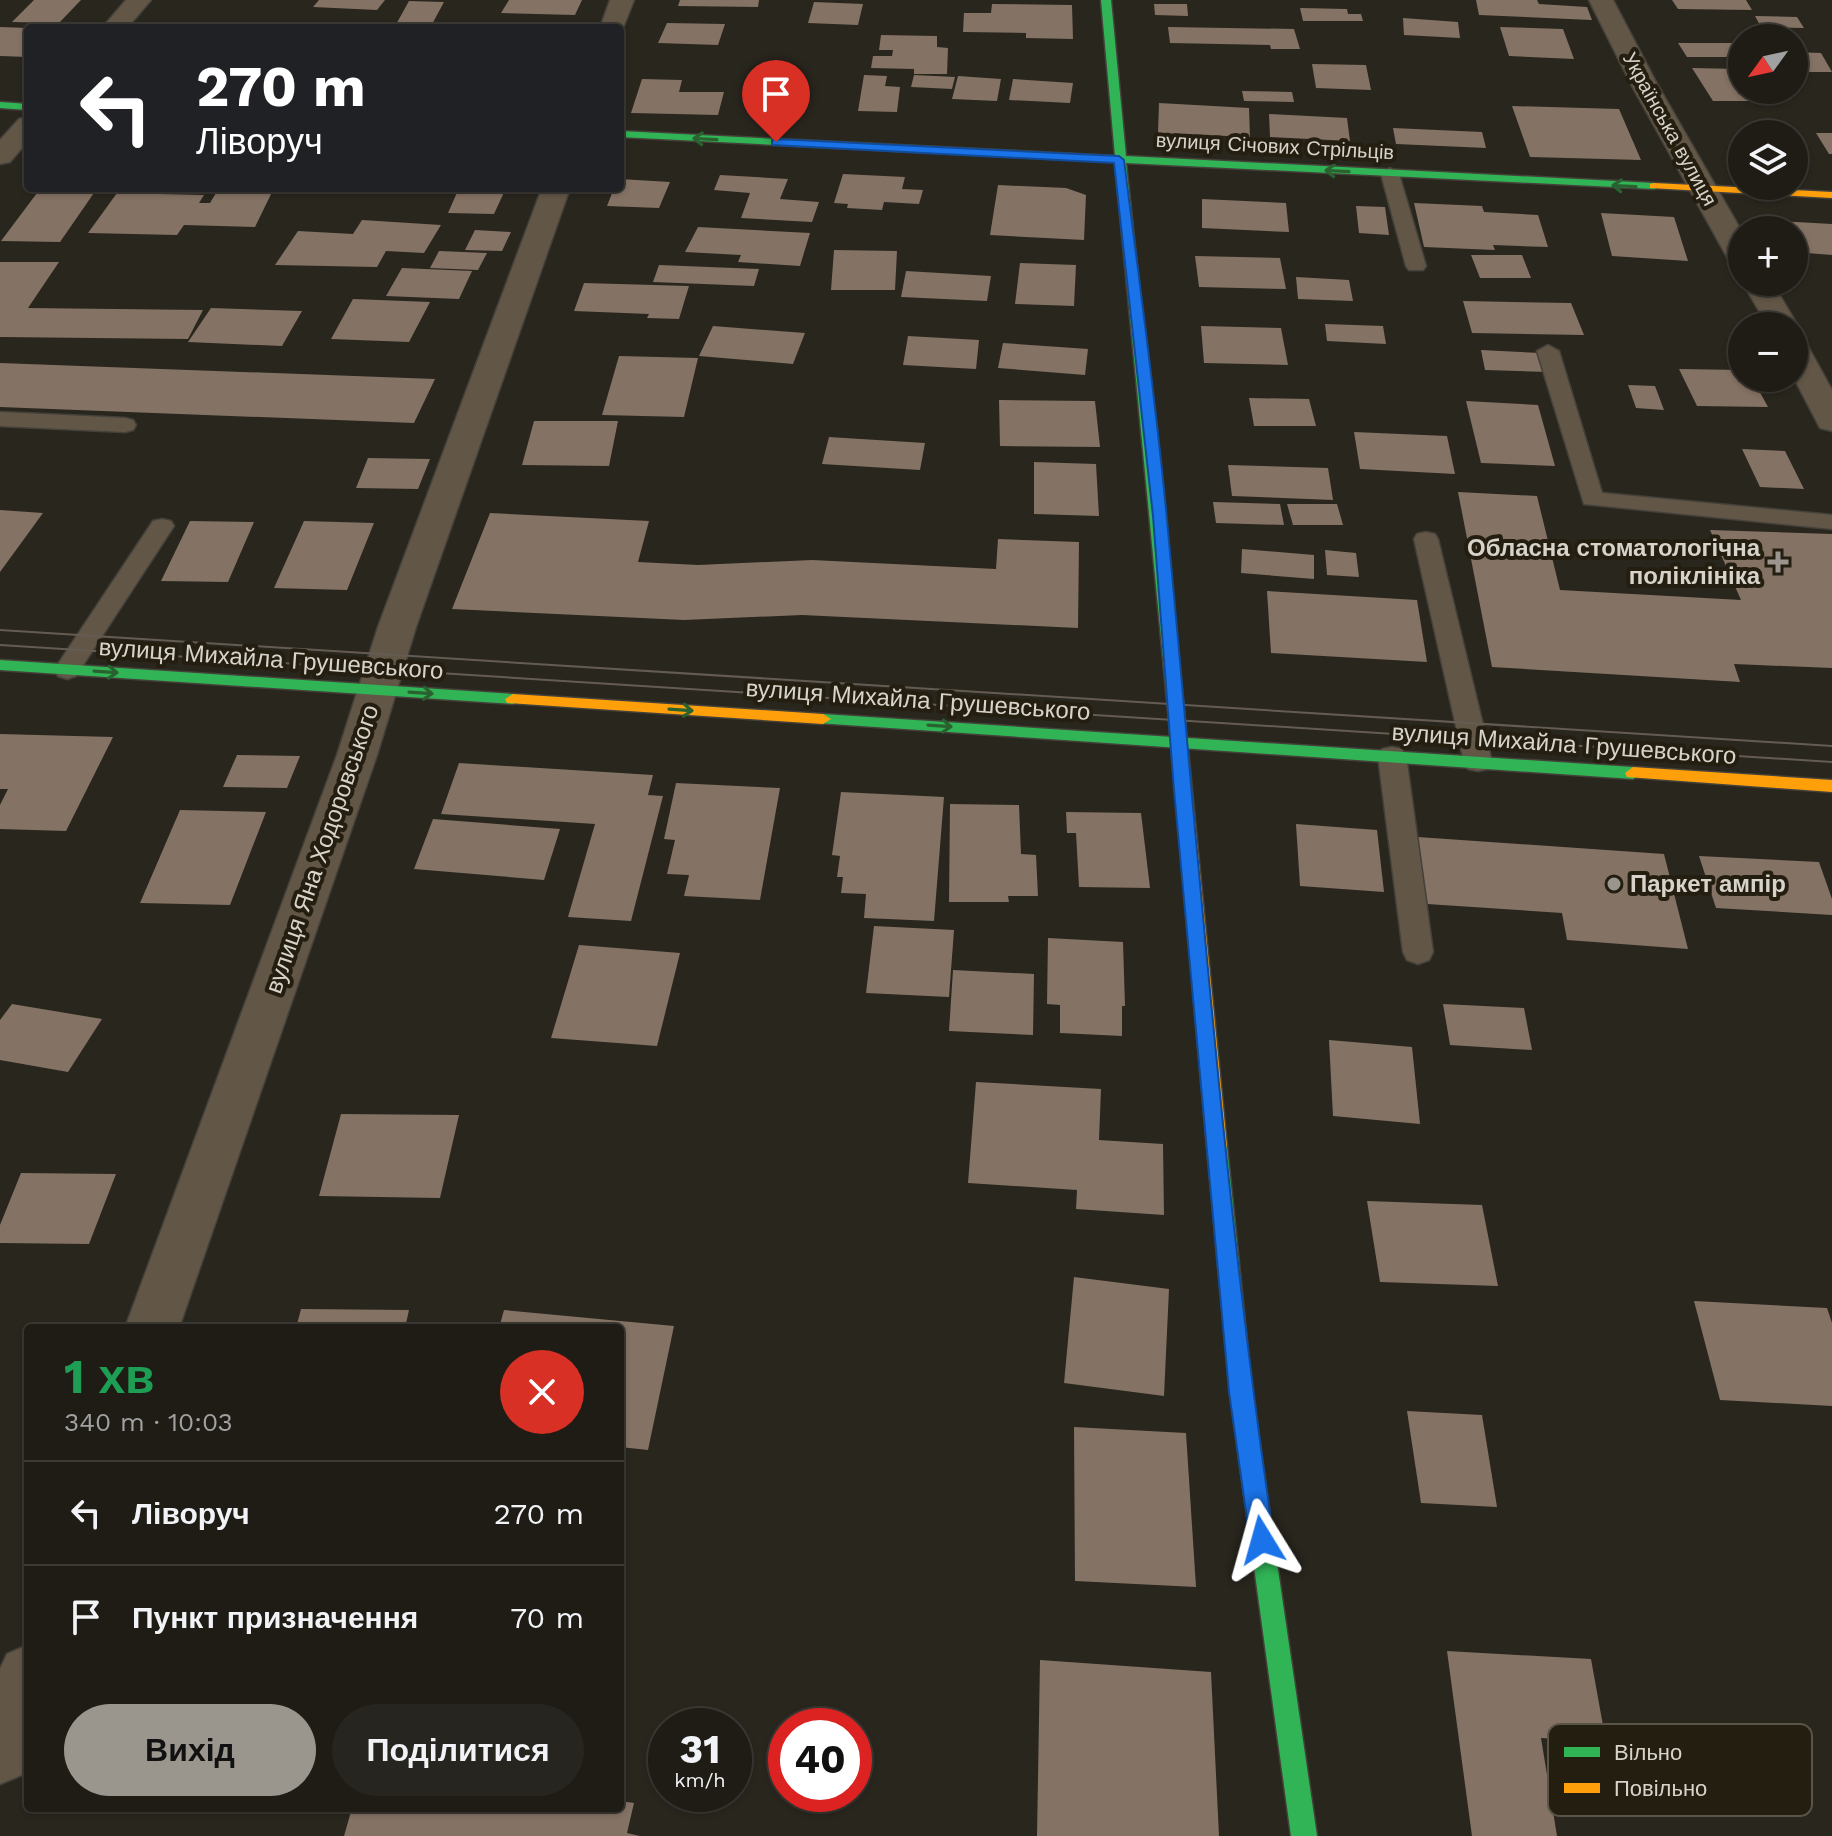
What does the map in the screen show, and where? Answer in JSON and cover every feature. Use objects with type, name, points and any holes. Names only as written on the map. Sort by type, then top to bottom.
[{"type":"main road","points":[[1106,0],[1119,160],[1160,516],[1178,741],[1241,1392],[1304,1836]]},
{"type":"main road","points":[[0,105],[24,107]]},
{"type":"main road","name":"вулиця Січових Стрільців","points":[[624,134],[1832,195]]},
{"type":"main road","name":"вулиця Михайла Грушевського","points":[[0,665],[1832,786]]},
{"type":"street","points":[[118,24],[139,0]]},
{"type":"street","points":[[613,24],[622,0]]},
{"type":"street","name":"Українська вулиця","points":[[1601,0],[1728,234]]},
{"type":"street","points":[[0,156],[24,129]]},
{"type":"street","name":"вулиця Яна Ходоровського","points":[[153,1324],[357,755],[397,627],[555,192]]},
{"type":"street","points":[[1808,375],[1832,421]]},
{"type":"street","points":[[0,1753],[24,1686]]},
{"type":"lane","points":[[1390,174],[1416,266]]},
{"type":"lane","points":[[1548,351],[1592,499],[1832,522]]},
{"type":"lane","points":[[0,419],[125,425]]},
{"type":"lane","points":[[67,670],[162,526]]},
{"type":"lane","points":[[1426,539],[1478,762]]},
{"type":"lane","points":[[1392,756],[1418,952]]},
{"type":"building","points":[[34,0],[81,0],[59,23],[12,22]]},
{"type":"building","points":[[319,0],[385,0],[377,10],[313,7]]},
{"type":"building","points":[[509,0],[582,0],[575,15],[501,13]]},
{"type":"building","points":[[680,0],[759,0],[758,7],[678,6]]},
{"type":"building","points":[[1476,0],[1537,0],[1539,4],[1587,7],[1592,20],[1479,15]]},
{"type":"building","points":[[1672,0],[1746,0],[1752,10],[1678,9]]},
{"type":"building","points":[[409,1],[444,2],[432,24],[396,24]]},
{"type":"building","points":[[814,2],[863,4],[858,25],[808,23]]},
{"type":"building","points":[[992,4],[1072,5],[1073,39],[1026,38],[1026,33],[963,32],[964,13],[991,13]]},
{"type":"building","points":[[1154,4],[1187,4],[1188,16],[1155,15]]},
{"type":"building","points":[[1300,8],[1347,9],[1348,14],[1361,14],[1363,21],[1303,21]]},
{"type":"building","points":[[1755,16],[1797,17],[1801,24],[1759,24]]},
{"type":"building","points":[[1403,18],[1458,22],[1460,38],[1404,35]]},
{"type":"building","points":[[667,23],[725,24],[718,45],[658,43]]},
{"type":"building","points":[[0,27],[24,28],[24,57],[0,56]]},
{"type":"building","points":[[1168,27],[1294,29],[1300,49],[1271,49],[1270,45],[1170,43]]},
{"type":"building","points":[[1500,27],[1563,29],[1574,59],[1509,56]]},
{"type":"building","points":[[881,35],[937,36],[937,47],[948,48],[947,74],[914,74],[914,69],[871,68],[873,56],[892,56],[893,50],[879,50]]},
{"type":"building","points":[[1678,43],[1728,43],[1728,57],[1687,57]]},
{"type":"building","points":[[1808,53],[1821,53],[1832,72],[1808,72]]},
{"type":"building","points":[[1312,64],[1366,65],[1371,90],[1316,88]]},
{"type":"building","points":[[1692,68],[1728,69],[1728,101],[1713,101]]},
{"type":"building","points":[[864,75],[887,76],[885,86],[900,87],[897,112],[858,111]]},
{"type":"building","points":[[914,75],[955,77],[952,89],[911,87]]},
{"type":"building","points":[[958,76],[1001,79],[997,101],[952,99]]},
{"type":"building","points":[[642,79],[682,80],[679,92],[724,92],[718,115],[631,113]]},
{"type":"building","points":[[1013,79],[1073,83],[1070,103],[1009,100]]},
{"type":"building","points":[[1242,91],[1292,92],[1294,102],[1244,101]]},
{"type":"building","points":[[1159,103],[1249,108],[1250,137],[1158,133]]},
{"type":"building","points":[[1512,106],[1619,109],[1641,160],[1530,157]]},
{"type":"building","points":[[1269,114],[1347,118],[1350,141],[1270,137]]},
{"type":"building","points":[[1393,128],[1482,132],[1486,148],[1396,144]]},
{"type":"building","points":[[1816,133],[1832,133],[1832,154],[1829,154]]},
{"type":"building","points":[[843,174],[905,177],[902,189],[923,190],[919,204],[884,202],[882,210],[847,208],[848,204],[834,203]]},
{"type":"building","points":[[720,175],[788,179],[780,199],[819,202],[812,222],[741,218],[750,193],[714,190]]},
{"type":"building","points":[[624,179],[670,182],[659,208],[607,206],[612,192],[624,192]]},
{"type":"building","points":[[998,185],[1066,188],[1086,195],[1084,240],[990,235]]},
{"type":"building","points":[[38,192],[95,192],[60,242],[1,241]]},
{"type":"building","points":[[217,192],[272,192],[255,227],[184,225],[177,235],[88,233],[117,193],[204,195],[199,203],[210,203]]},
{"type":"building","points":[[457,192],[504,192],[494,214],[448,213]]},
{"type":"building","points":[[1202,199],[1286,203],[1289,232],[1202,228]]},
{"type":"building","points":[[1414,203],[1482,206],[1484,212],[1538,215],[1548,247],[1493,245],[1495,250],[1424,247]]},
{"type":"building","points":[[1356,206],[1385,207],[1389,235],[1359,233]]},
{"type":"building","points":[[1601,213],[1674,217],[1688,261],[1612,256]]},
{"type":"building","points":[[362,220],[441,225],[424,253],[386,251],[377,267],[275,265],[298,231],[353,234]]},
{"type":"building","points":[[1808,223],[1832,224],[1832,255],[1808,253]]},
{"type":"building","points":[[698,227],[810,233],[800,266],[738,262],[741,255],[685,252]]},
{"type":"building","points":[[475,230],[511,232],[502,251],[465,250]]},
{"type":"building","points":[[834,250],[897,251],[895,290],[831,290]]},
{"type":"building","points":[[439,251],[487,253],[478,270],[430,268]]},
{"type":"building","points":[[1471,255],[1522,255],[1531,278],[1480,278]]},
{"type":"building","points":[[1195,256],[1280,258],[1286,289],[1199,287]]},
{"type":"building","points":[[0,262],[59,262],[28,308],[203,310],[188,339],[0,337]]},
{"type":"building","points":[[1020,263],[1076,265],[1074,306],[1015,304]]},
{"type":"building","points":[[659,265],[759,269],[754,286],[653,282]]},
{"type":"building","points":[[402,268],[472,271],[459,299],[386,296]]},
{"type":"building","points":[[906,271],[991,276],[987,301],[901,297]]},
{"type":"building","points":[[1296,277],[1349,280],[1353,301],[1298,299]]},
{"type":"building","points":[[584,283],[689,286],[679,319],[647,318],[649,314],[574,311]]},
{"type":"building","points":[[353,299],[430,302],[409,342],[331,339]]},
{"type":"building","points":[[1463,301],[1571,303],[1584,335],[1472,333]]},
{"type":"building","points":[[211,308],[302,311],[282,346],[188,342]]},
{"type":"building","points":[[1325,324],[1383,326],[1386,344],[1327,341]]},
{"type":"building","points":[[713,326],[805,333],[793,364],[699,356]]},
{"type":"building","points":[[1201,326],[1281,328],[1288,365],[1204,363]]},
{"type":"building","points":[[908,336],[979,340],[976,369],[903,365]]},
{"type":"building","points":[[1003,343],[1088,349],[1085,375],[998,368]]},
{"type":"building","points":[[1481,350],[1541,353],[1547,372],[1485,370]]},
{"type":"building","points":[[619,356],[698,358],[684,417],[602,415]]},
{"type":"building","points":[[0,363],[435,379],[414,423],[0,407]]},
{"type":"building","points":[[1679,369],[1728,370],[1728,392],[1760,392],[1768,407],[1697,406]]},
{"type":"building","points":[[1628,385],[1655,386],[1664,410],[1636,408]]},
{"type":"building","points":[[1249,398],[1309,399],[1316,426],[1254,426]]},
{"type":"building","points":[[999,400],[1095,401],[1100,447],[1000,446]]},
{"type":"building","points":[[1466,401],[1538,405],[1555,466],[1481,463]]},
{"type":"building","points":[[534,421],[618,421],[609,466],[522,465]]},
{"type":"building","points":[[1354,432],[1447,436],[1455,474],[1360,469]]},
{"type":"building","points":[[829,437],[925,443],[920,470],[822,464]]},
{"type":"building","points":[[1742,449],[1785,451],[1804,489],[1760,487]]},
{"type":"building","points":[[368,458],[430,459],[418,489],[356,488]]},
{"type":"building","points":[[1034,462],[1096,464],[1099,516],[1034,514]]},
{"type":"building","points":[[1228,465],[1328,468],[1333,500],[1232,496]]},
{"type":"building","name":"Обласна стоматологічна поліклініка","points":[[1458,492],[1537,496],[1560,590],[1741,600],[1710,530],[1832,534],[1832,668],[1734,664],[1740,682],[1492,667]]},
{"type":"building","points":[[1213,502],[1280,504],[1284,525],[1216,523]]},
{"type":"building","points":[[1287,504],[1337,504],[1343,525],[1293,525]]},
{"type":"building","points":[[0,510],[43,513],[0,572]]},
{"type":"building","points":[[490,513],[649,521],[638,562],[698,565],[812,560],[996,569],[998,539],[1079,542],[1078,628],[802,615],[684,620],[452,609]]},
{"type":"building","points":[[190,521],[254,522],[228,582],[161,581]]},
{"type":"building","points":[[304,521],[374,523],[347,590],[274,588]]},
{"type":"building","points":[[1242,549],[1314,555],[1314,579],[1241,573]]},
{"type":"building","points":[[1325,550],[1356,553],[1359,577],[1327,575]]},
{"type":"building","points":[[1267,591],[1417,600],[1427,662],[1271,653]]},
{"type":"building","points":[[0,734],[113,737],[66,831],[0,829],[0,805],[8,789],[0,789]]},
{"type":"building","points":[[237,755],[300,756],[287,788],[223,787]]},
{"type":"building","points":[[459,763],[653,775],[648,795],[663,796],[631,921],[568,917],[595,824],[441,814]]},
{"type":"building","points":[[676,783],[780,788],[760,900],[684,896],[689,875],[667,874],[675,840],[664,839]]},
{"type":"building","points":[[841,792],[944,797],[934,921],[864,918],[866,894],[841,893],[843,877],[837,877],[840,856],[832,855]]},
{"type":"building","points":[[950,804],[1019,805],[1021,854],[1036,855],[1038,896],[1008,896],[1009,902],[949,902]]},
{"type":"building","points":[[180,810],[266,812],[230,905],[140,903]]},
{"type":"building","points":[[1066,812],[1141,813],[1150,888],[1079,887],[1076,833],[1067,833]]},
{"type":"building","points":[[433,819],[560,829],[544,880],[414,869]]},
{"type":"building","points":[[1296,824],[1377,830],[1384,892],[1300,886]]},
{"type":"building","points":[[1418,837],[1664,854],[1688,949],[1567,940],[1562,913],[1427,904]]},
{"type":"building","points":[[1699,856],[1819,862],[1832,899],[1832,915],[1716,908]]},
{"type":"building","points":[[874,926],[954,930],[949,997],[866,993]]},
{"type":"building","points":[[1048,938],[1123,942],[1125,1006],[1122,1006],[1122,1036],[1060,1033],[1060,1005],[1047,1004]]},
{"type":"building","points":[[579,945],[680,953],[657,1046],[551,1038]]},
{"type":"building","points":[[953,970],[1034,974],[1033,1035],[949,1031]]},
{"type":"building","points":[[12,1004],[102,1019],[68,1072],[0,1060],[0,1020]]},
{"type":"building","points":[[1443,1004],[1524,1008],[1532,1050],[1450,1045]]},
{"type":"building","points":[[1329,1040],[1412,1047],[1420,1124],[1333,1116]]},
{"type":"building","points":[[976,1082],[1101,1089],[1099,1140],[1163,1144],[1164,1215],[1076,1209],[1077,1190],[968,1183]]},
{"type":"building","points":[[341,1114],[459,1115],[440,1198],[319,1196]]},
{"type":"building","points":[[21,1173],[116,1174],[89,1244],[0,1243],[0,1225]]},
{"type":"building","points":[[1367,1201],[1482,1205],[1498,1286],[1380,1282]]},
{"type":"building","points":[[1074,1277],[1169,1289],[1164,1396],[1064,1383]]},
{"type":"building","points":[[1694,1301],[1827,1308],[1832,1323],[1832,1406],[1720,1400]]},
{"type":"building","points":[[301,1309],[409,1310],[406,1324],[297,1324]]},
{"type":"building","points":[[504,1310],[674,1326],[648,1450],[624,1447],[624,1324],[500,1324]]},
{"type":"building","points":[[1407,1411],[1482,1415],[1497,1507],[1421,1503]]},
{"type":"building","points":[[1074,1427],[1186,1433],[1196,1587],[1075,1581]]},
{"type":"building","points":[[1447,1651],[1591,1659],[1603,1724],[1548,1724],[1548,1738],[1541,1738],[1548,1781],[1548,1816],[1554,1816],[1557,1836],[1472,1836]]},
{"type":"building","points":[[1040,1660],[1211,1672],[1219,1836],[1037,1836]]},
{"type":"building","points":[[624,1802],[634,1803],[627,1833],[640,1836],[344,1836],[351,1812],[624,1812]]},
{"type":"tram line","points":[[0,630],[1832,746]]},
{"type":"tram line","points":[[0,645],[1832,762]]},
{"type":"traffic: fast","points":[[1106,0],[1176,710]]},
{"type":"traffic: fast","points":[[0,105],[24,107]]},
{"type":"traffic: fast","points":[[624,134],[1654,186]]},
{"type":"traffic: fast","points":[[0,665],[513,699]]},
{"type":"traffic: fast","points":[[823,719],[1633,773]]},
{"type":"traffic: fast","points":[[1217,1146],[1241,1392],[1304,1836]]},
{"type":"traffic: slow","points":[[1654,186],[1832,195]]},
{"type":"traffic: slow","points":[[513,699],[823,719]]},
{"type":"traffic: slow","points":[[1176,710],[1217,1146]]},
{"type":"traffic: slow","points":[[1633,773],[1832,786]]},
{"type":"place","name":"Обласна стоматологічна поліклініка","points":[[1778,562]]},
{"type":"place","name":"Паркет ампір","points":[[1614,884]]},
{"type":"route","points":[[776,142],[1119,160],[1160,516],[1182,790],[1241,1392],[1262,1540]]}]
